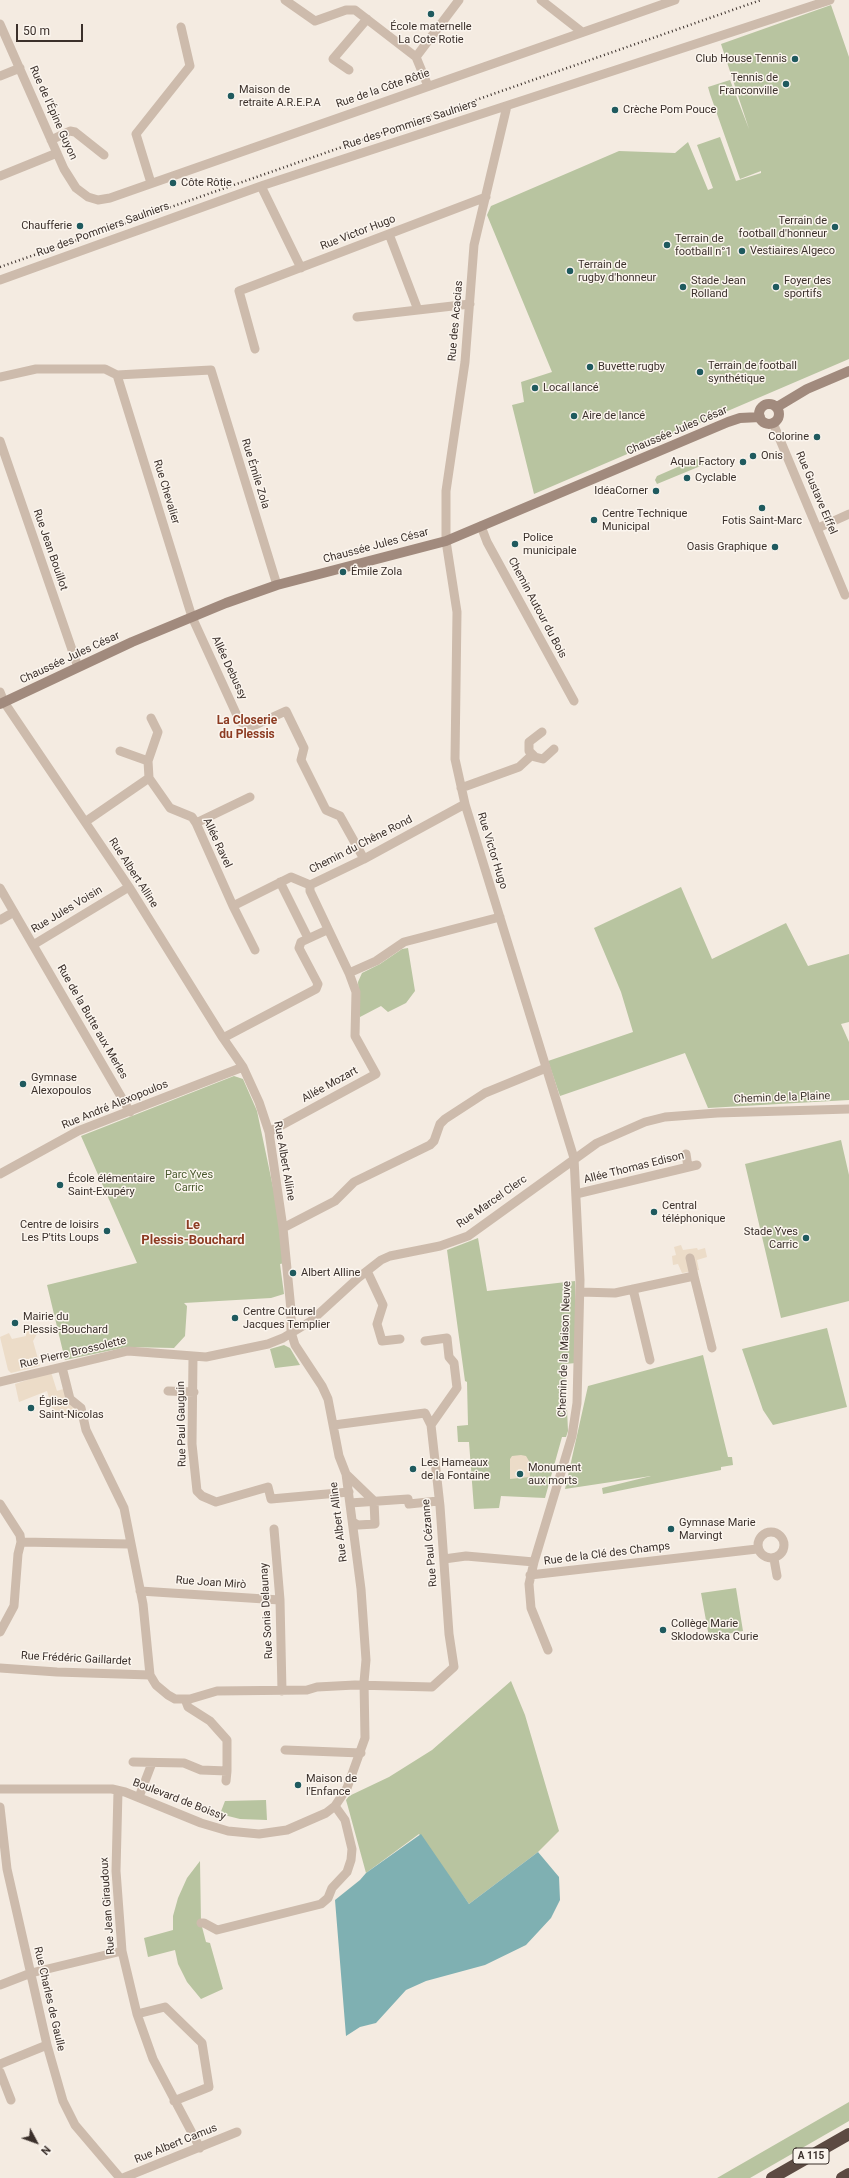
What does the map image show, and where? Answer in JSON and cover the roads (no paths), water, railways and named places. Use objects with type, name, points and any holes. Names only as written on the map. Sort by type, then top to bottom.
[{"type":"highway","name":"A 115","points":[[772,2178],[849,2134]]},
{"type":"highway","points":[[842,2178],[849,2174]]},
{"type":"street","points":[[285,0],[315,21],[346,10],[355,10],[416,57],[428,86]]},
{"type":"street","points":[[346,10],[350,0]]},
{"type":"street","points":[[416,57],[459,0]]},
{"type":"street","points":[[541,0],[582,32]]},
{"type":"street","name":"Rue de la Côte Rôtie","points":[[98,200],[110,198],[675,0]]},
{"type":"street","name":"Rue des Pommiers Saulniers","points":[[0,280],[261,186],[830,0]]},
{"type":"street","points":[[349,70],[333,59],[366,19]]},
{"type":"street","name":"Rue de l'Épine Guyon","points":[[0,24],[57,153],[76,188],[88,197],[98,200]]},
{"type":"street","points":[[151,183],[136,134],[190,66],[181,27]]},
{"type":"street","points":[[0,76],[20,68]]},
{"type":"street","name":"Rue des Acacias","points":[[446,541],[446,491],[465,362],[474,245],[507,106]]},
{"type":"street","points":[[51,140],[70,131],[75,132],[104,154]]},
{"type":"street","points":[[0,176],[57,153]]},
{"type":"street","points":[[261,186],[301,268]]},
{"type":"street","name":"Rue Victor Hugo","points":[[255,348],[239,291],[486,197]]},
{"type":"street","points":[[389,234],[418,310]]},
{"type":"street","points":[[357,317],[470,304]]},
{"type":"street","points":[[0,377],[36,369],[105,369],[117,375]]},
{"type":"street","name":"Rue Émile Zola","points":[[117,375],[211,370],[277,585]]},
{"type":"street","points":[[777,407],[807,389],[849,371]]},
{"type":"street","name":"Rue Chevalier","points":[[117,375],[192,617]]},
{"type":"street","points":[[766,404],[772,404],[777,407],[779,417],[773,423],[765,423],[760,416],[760,411],[766,404]]},
{"type":"street","name":"Chaussée Jules César","points":[[2,703],[132,642],[192,617],[277,585],[446,541],[728,422],[740,418],[760,416]]},
{"type":"street","name":"Rue Gustave Eiffel","points":[[773,423],[845,595]]},
{"type":"street","name":"Rue Jean Bouillot","points":[[0,442],[78,667]]},
{"type":"street","points":[[818,528],[849,514]]},
{"type":"street","name":"Chemin Autour du Bois","points":[[481,526],[487,542],[574,701]]},
{"type":"street","name":"Rue Victor Hugo","points":[[446,541],[457,612],[455,759],[461,788],[574,1158]]},
{"type":"street","name":"Allée Debussy","points":[[192,617],[240,722],[253,726],[286,711],[304,748],[301,760],[326,810],[340,816],[364,859]]},
{"type":"street","name":"Rue Albert Alline","points":[[0,692],[2,703],[129,887],[223,1038],[243,1066],[259,1102],[269,1132],[283,1228],[291,1310],[291,1332],[295,1345],[325,1393],[334,1425],[339,1456],[346,1474],[353,1522],[365,1652],[364,1685]]},
{"type":"street","points":[[85,822],[149,778],[148,761],[158,732],[152,718]]},
{"type":"street","points":[[542,732],[529,742],[529,751],[532,755],[543,759],[554,748]]},
{"type":"street","points":[[120,751],[148,761]]},
{"type":"street","points":[[461,788],[519,767],[532,755]]},
{"type":"street","name":"Allée Ravel","points":[[149,778],[170,808],[192,817],[196,823],[233,906],[256,950]]},
{"type":"street","points":[[196,823],[250,797]]},
{"type":"street","name":"Chemin du Chêne Rond","points":[[349,973],[327,930],[310,888],[465,804]]},
{"type":"street","points":[[233,906],[291,877],[310,888]]},
{"type":"street","points":[[280,882],[308,938]]},
{"type":"street","name":"Rue Jules Voisin","points":[[0,888],[33,944],[129,887]]},
{"type":"street","points":[[0,920],[14,912]]},
{"type":"street","points":[[349,973],[376,961],[404,942],[500,917]]},
{"type":"street","points":[[223,1038],[318,987],[318,984],[299,948],[301,942],[327,930]]},
{"type":"street","name":"Rue de la Butte aux Merles","points":[[33,944],[130,1112]]},
{"type":"street","name":"Allée Mozart","points":[[269,1132],[376,1074],[356,1036],[356,992],[349,973]]},
{"type":"street","name":"Rue André Alexopoulos","points":[[0,1174],[78,1131],[130,1112],[243,1066]]},
{"type":"street","points":[[283,1228],[335,1201],[354,1182],[430,1145],[434,1141],[440,1124],[445,1119],[485,1093],[546,1068]]},
{"type":"street","name":"Chemin de la Plaine","points":[[717,1112],[849,1109]]},
{"type":"street","name":"Rue Marcel Clerc","points":[[291,1332],[303,1327],[311,1321],[367,1271],[390,1256],[440,1246],[468,1236],[574,1158],[597,1143],[645,1122],[666,1117],[717,1112]]},
{"type":"street","name":"Allée Thomas Edison","points":[[576,1194],[692,1166],[686,1154]]},
{"type":"street","name":"Chemin de la Maison Neuve","points":[[548,1650],[531,1608],[530,1575],[572,1436],[577,1402],[580,1292],[574,1158]]},
{"type":"street","points":[[690,1258],[712,1348]]},
{"type":"street","points":[[367,1271],[383,1305],[377,1324],[382,1341],[400,1339]]},
{"type":"street","points":[[580,1292],[615,1292],[694,1276]]},
{"type":"street","points":[[633,1289],[650,1360]]},
{"type":"street","name":"Rue Pierre Brossolette","points":[[0,1382],[128,1351],[206,1357],[268,1344],[283,1338],[291,1332]]},
{"type":"street","points":[[334,1425],[424,1413],[431,1425],[457,1388],[454,1363],[449,1358],[447,1338],[425,1341]]},
{"type":"street","name":"Rue Paul Gauguin","points":[[193,1357],[194,1392],[192,1444],[197,1491],[202,1496],[216,1502],[268,1487],[271,1499],[349,1492]]},
{"type":"street","points":[[62,1367],[70,1399],[81,1408],[86,1430],[124,1508],[129,1544],[140,1591],[150,1675],[156,1685],[175,1699],[185,1699],[217,1691],[307,1690],[318,1687],[364,1685]]},
{"type":"street","points":[[168,1391],[194,1392]]},
{"type":"street","name":"Rue Paul Cézanne","points":[[364,1685],[432,1687],[454,1667],[449,1634],[444,1559],[431,1425]]},
{"type":"street","points":[[346,1474],[374,1501],[375,1524],[358,1525],[353,1522]]},
{"type":"street","points":[[350,1503],[408,1499],[408,1504],[438,1501]]},
{"type":"street","points":[[0,1504],[20,1534],[21,1542],[18,1554],[14,1606],[0,1632]]},
{"type":"street","name":"Rue Sonia Delaunay","points":[[274,1529],[280,1600],[282,1691]]},
{"type":"street","points":[[775,1532],[783,1539],[784,1549],[774,1559],[765,1558],[757,1549],[758,1543],[764,1534],[775,1532]]},
{"type":"street","points":[[21,1542],[129,1544]]},
{"type":"street","name":"Rue de la Clé des Champs","points":[[530,1575],[757,1549]]},
{"type":"street","points":[[444,1559],[466,1556],[534,1562]]},
{"type":"street","points":[[774,1559],[777,1576]]},
{"type":"street","name":"Rue Joan Mirò","points":[[140,1591],[280,1600]]},
{"type":"street","name":"Rue Frédéric Gaillardet","points":[[0,1668],[57,1672],[150,1675]]},
{"type":"street","name":"Boulevard de Boissy","points":[[0,1790],[112,1789],[139,1797],[213,1827],[241,1833],[259,1834],[287,1830],[307,1823],[335,1806],[347,1788],[361,1753],[365,1738],[364,1685]]},
{"type":"street","points":[[185,1699],[188,1707],[210,1721],[227,1740],[226,1781]]},
{"type":"street","points":[[285,1750],[361,1753]]},
{"type":"street","points":[[133,1762],[184,1763],[201,1770],[227,1771]]},
{"type":"street","points":[[139,1797],[152,1763]]},
{"type":"street","name":"Rue Jean Giraudoux","points":[[118,1791],[116,1871],[122,1951],[137,2014],[153,2059],[174,2102],[200,2148]]},
{"type":"street","name":"Rue Charles de Gaulle","points":[[0,1806],[3,1870],[31,1973],[47,2045],[63,2101],[75,2125],[122,2178]]},
{"type":"street","points":[[201,1923],[204,1922],[217,1930],[321,1904],[328,1898],[332,1888],[347,1872],[351,1860],[352,1849],[345,1820],[335,1806]]},
{"type":"street","points":[[0,1985],[31,1973],[122,1951]]},
{"type":"street","points":[[137,2014],[165,2007],[202,2043],[209,2087],[174,2102]]},
{"type":"street","points":[[0,2064],[47,2045]]},
{"type":"street","points":[[0,2072],[11,2100]]},
{"type":"street","name":"Rue Albert Camus","points":[[122,2178],[237,2132]]},
{"type":"water","points":[[421,1834],[469,1904],[538,1852],[559,1877],[560,1900],[551,1918],[526,1945],[485,1965],[426,1981],[406,1990],[376,2023],[360,2027],[346,2036],[335,1900],[360,1880],[366,1873]]},
{"type":"railway","points":[[0,267],[761,0]]},
{"type":"place","name":"École maternelle La Cote Rotie","points":[[431,14]]},
{"type":"place","name":"Club House Tennis","points":[[795,59]]},
{"type":"place","name":"Tennis de Franconville","points":[[786,84]]},
{"type":"place","name":"Maison de retraite A.R.E.P.A","points":[[231,96]]},
{"type":"place","name":"Crèche Pom Pouce","points":[[615,110]]},
{"type":"place","name":"Côte Rôtie","points":[[173,183]]},
{"type":"place","name":"Chaufferie","points":[[80,226]]},
{"type":"place","name":"Terrain de football d'honneur","points":[[835,227]]},
{"type":"place","name":"Terrain de football n°1","points":[[667,245]]},
{"type":"place","name":"Vestiaires Algeco","points":[[742,251]]},
{"type":"place","name":"Terrain de rugby d'honneur","points":[[570,271]]},
{"type":"place","name":"Stade Jean Rolland","points":[[683,287]]},
{"type":"place","name":"Foyer des sportifs","points":[[776,287]]},
{"type":"place","name":"Buvette rugby","points":[[590,367]]},
{"type":"place","name":"Terrain de football synthétique","points":[[700,372]]},
{"type":"place","name":"Local lancé","points":[[535,388]]},
{"type":"place","name":"Aire de lancé","points":[[574,416]]},
{"type":"place","name":"Colorine","points":[[817,437]]},
{"type":"place","name":"Onis","points":[[753,456]]},
{"type":"place","name":"Aqua Factory","points":[[743,462]]},
{"type":"place","name":"Cyclable","points":[[687,478]]},
{"type":"place","name":"IdéaCorner","points":[[656,491]]},
{"type":"place","name":"Fotis Saint-Marc","points":[[762,508]]},
{"type":"place","name":"Centre Technique Municipal","points":[[594,520]]},
{"type":"place","name":"Police municipale","points":[[515,544]]},
{"type":"place","name":"Oasis Graphique","points":[[775,547]]},
{"type":"place","name":"Émile Zola","points":[[343,572]]},
{"type":"place","name":"Gymnase Alexopoulos","points":[[23,1084]]},
{"type":"place","name":"École élémentaire Saint-Exupéry","points":[[60,1185]]},
{"type":"place","name":"Central téléphonique","points":[[654,1212]]},
{"type":"place","name":"Centre de loisirs Les P'tits Loups","points":[[107,1231]]},
{"type":"place","name":"Stade Yves Carric","points":[[806,1238]]},
{"type":"place","name":"Albert Alline","points":[[293,1273]]},
{"type":"place","name":"Centre Culturel Jacques Templier","points":[[235,1318]]},
{"type":"place","name":"Mairie du Plessis-Bouchard","points":[[15,1323]]},
{"type":"place","name":"Église Saint-Nicolas","points":[[31,1408]]},
{"type":"place","name":"Les Hameaux de la Fontaine","points":[[413,1469]]},
{"type":"place","name":"Monument aux morts","points":[[520,1474]]},
{"type":"place","name":"Gymnase Marie Marvingt","points":[[671,1529]]},
{"type":"place","name":"Collège Marie Sklodowska Curie","points":[[663,1630]]},
{"type":"place","name":"Maison de l'Enfance","points":[[298,1785]]},
{"type":"district","name":"La Closerie du Plessis","points":[[247,728]]},
{"type":"district","name":"Le Plessis-Bouchard","points":[[193,1234]]},
{"type":"park label","name":"Parc Yves Carric","points":[[189,1181]]}]
